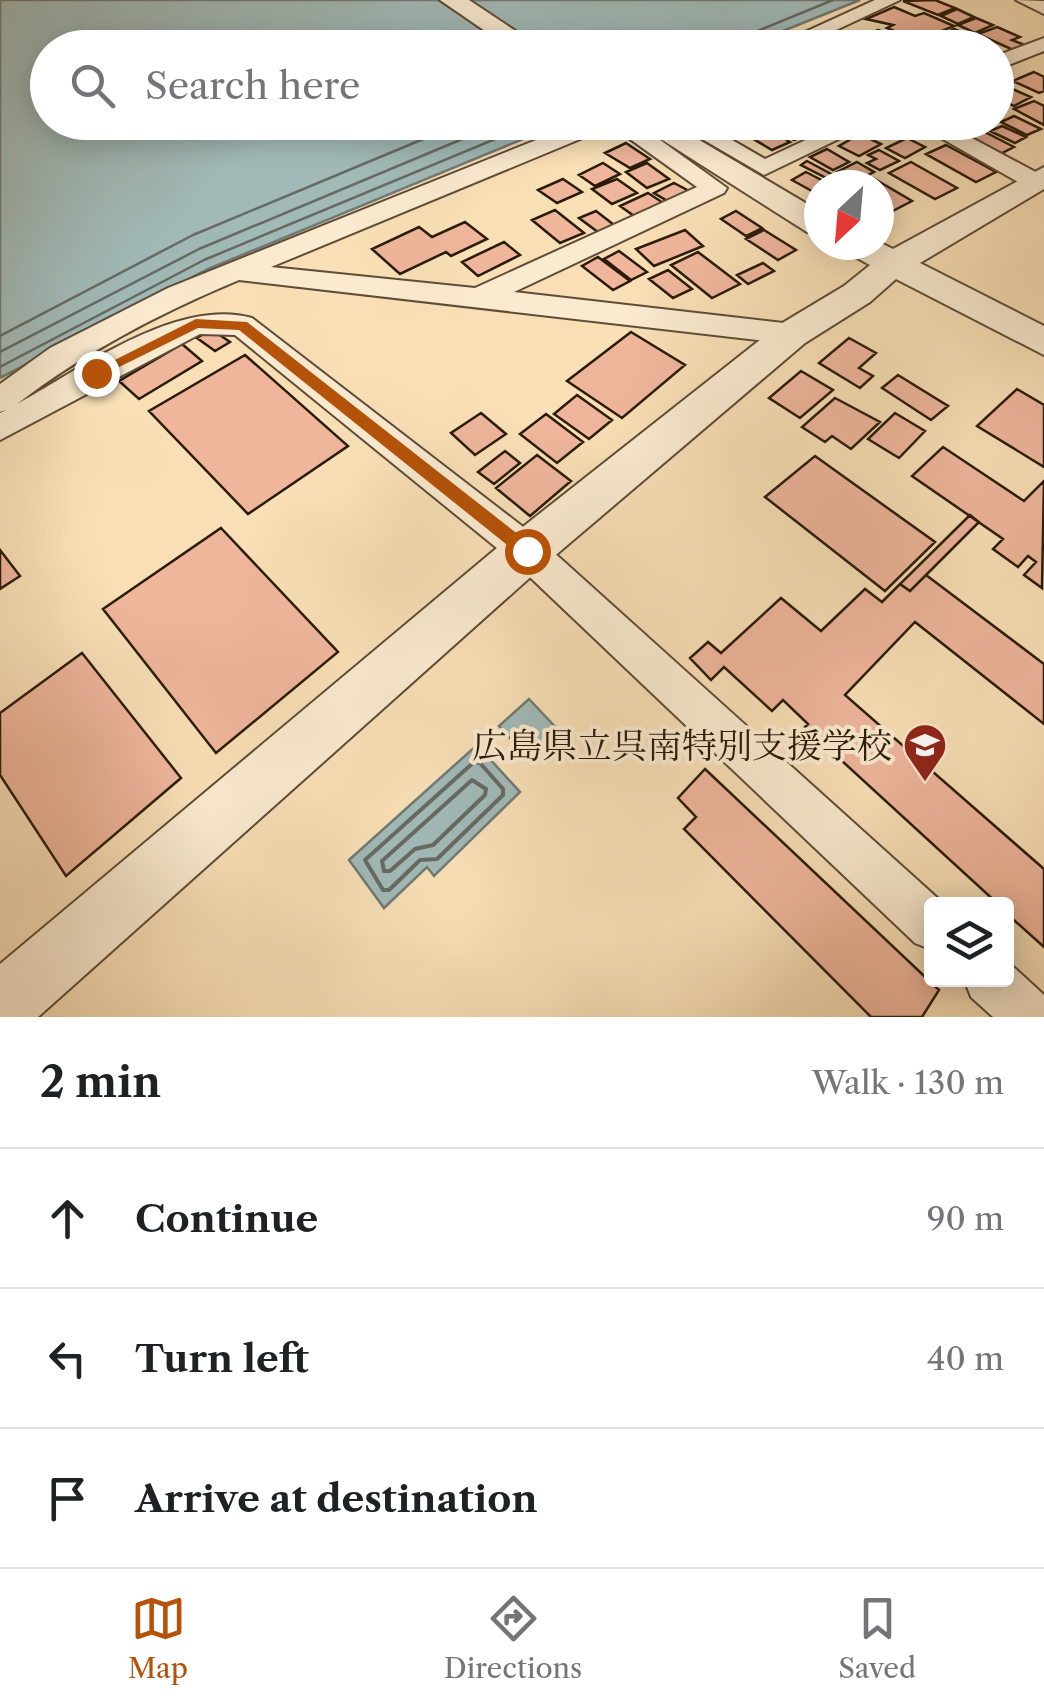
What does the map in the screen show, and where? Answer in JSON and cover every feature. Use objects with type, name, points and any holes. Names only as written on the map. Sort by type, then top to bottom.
[{"type":"street","points":[[452,0],[500,30]]},
{"type":"street","points":[[822,30],[891,0]]},
{"type":"street","points":[[1026,0],[1044,8]]},
{"type":"street","points":[[1014,56],[1044,44]]},
{"type":"street","points":[[0,400],[61,356],[178,296],[560,140]]},
{"type":"street","points":[[473,300],[714,188],[646,140]]},
{"type":"street","points":[[678,140],[804,216]]},
{"type":"street","points":[[715,140],[764,168],[824,140]]},
{"type":"street","points":[[961,140],[1039,178]]},
{"type":"street","points":[[894,246],[1039,178]]},
{"type":"street","points":[[0,1007],[527,551],[792,334],[857,294],[873,260]]},
{"type":"street","points":[[887,260],[1044,342]]},
{"type":"street","points":[[239,273],[792,334]]},
{"type":"street","points":[[0,428],[150,344],[196,324],[242,326],[527,551],[924,919]]},
{"type":"street","points":[[997,987],[1030,1017]]},
{"type":"water","points":[[0,0],[860,0],[785,30],[30,30],[30,140],[521,140],[208,269],[0,378]]},
{"type":"water","points":[[529,699],[560,732],[530,760],[499,726]]},
{"type":"water","points":[[477,745],[520,792],[434,876],[427,867],[384,908],[349,860]]},
{"type":"building","points":[[935,0],[955,8],[938,15],[903,1]]},
{"type":"building","points":[[894,7],[915,16],[924,13],[954,26],[944,30],[892,30],[887,28],[893,25],[866,19]]},
{"type":"building","points":[[957,9],[974,17],[958,24],[941,16]]},
{"type":"building","points":[[976,18],[993,25],[969,30],[958,25]]},
{"type":"building","points":[[1034,72],[1044,77],[1044,91],[1039,93],[1014,81]]},
{"type":"building","points":[[1014,90],[1031,97],[1014,106]]},
{"type":"building","points":[[1034,101],[1044,106],[1044,125],[1014,109]]},
{"type":"building","points":[[1014,116],[1041,129],[1027,135],[1014,128]]},
{"type":"building","points":[[1014,132],[1026,137],[1015,143],[1009,140],[1014,140]]},
{"type":"building","points":[[755,140],[790,142],[772,150]]},
{"type":"building","points":[[850,140],[881,144],[859,156],[839,146]]},
{"type":"building","points":[[903,140],[925,147],[905,158],[886,148]]},
{"type":"building","points":[[974,140],[1000,140],[1014,147],[1000,154]]},
{"type":"building","points":[[626,143],[650,159],[630,168],[605,153]]},
{"type":"building","points":[[946,145],[996,172],[976,182],[926,154]]},
{"type":"building","points":[[827,149],[849,162],[833,170],[810,157]]},
{"type":"building","points":[[879,150],[899,161],[880,170],[867,163],[876,159],[868,155]]},
{"type":"building","points":[[807,161],[824,170],[811,170],[801,165]]},
{"type":"building","points":[[857,162],[871,170],[841,170]]},
{"type":"building","points":[[911,162],[957,188],[935,199],[894,176],[894,170]]},
{"type":"building","points":[[603,163],[620,174],[595,186],[579,175]]},
{"type":"building","points":[[647,163],[669,179],[647,188],[626,172]]},
{"type":"building","points":[[804,173],[804,187],[792,180]]},
{"type":"building","points":[[563,179],[582,192],[557,203],[538,190]]},
{"type":"building","points":[[617,179],[637,193],[612,204],[592,189]]},
{"type":"building","points":[[674,183],[691,192],[671,203],[654,193]]},
{"type":"building","points":[[894,190],[912,201],[894,210]]},
{"type":"building","points":[[648,193],[665,204],[637,218],[620,206]]},
{"type":"building","points":[[555,210],[584,233],[560,243],[532,220]]},
{"type":"building","points":[[596,211],[618,228],[602,235],[579,218]]},
{"type":"building","points":[[736,211],[762,228],[746,236],[721,219]]},
{"type":"building","points":[[465,222],[487,239],[451,256],[446,252],[400,274],[372,249],[419,227],[432,237]]},
{"type":"building","points":[[685,230],[703,246],[654,266],[636,249]]},
{"type":"building","points":[[764,230],[796,250],[778,260],[746,239]]},
{"type":"building","points":[[504,242],[520,255],[478,276],[462,262]]},
{"type":"building","points":[[619,251],[647,272],[631,280],[604,259]]},
{"type":"building","points":[[698,252],[740,284],[712,298],[671,265]]},
{"type":"building","points":[[598,257],[630,281],[613,290],[582,266]]},
{"type":"building","points":[[763,263],[774,271],[748,284],[737,275]]},
{"type":"building","points":[[668,270],[692,289],[673,298],[649,279]]},
{"type":"building","points":[[211,329],[230,342],[215,351],[197,338]]},
{"type":"building","points":[[631,332],[685,365],[622,418],[567,381]]},
{"type":"building","points":[[849,338],[876,353],[859,368],[873,376],[860,388],[819,363]]},
{"type":"building","points":[[182,344],[202,361],[139,399],[119,381]]},
{"type":"building","points":[[245,355],[348,446],[248,514],[149,411]]},
{"type":"building","points":[[801,371],[833,390],[800,418],[769,398]]},
{"type":"building","points":[[898,375],[948,406],[931,420],[882,388]]},
{"type":"building","points":[[1017,389],[1044,405],[1044,467],[977,426]]},
{"type":"building","points":[[577,395],[612,420],[589,439],[554,414]]},
{"type":"building","points":[[835,398],[880,422],[851,449],[832,436],[825,442],[802,427]]},
{"type":"building","points":[[481,413],[506,434],[475,455],[451,433]]},
{"type":"building","points":[[895,413],[925,431],[899,458],[868,439]]},
{"type":"building","points":[[546,414],[583,442],[557,463],[520,434]]},
{"type":"building","points":[[943,447],[1024,501],[1044,481],[1042,588],[1024,575],[1036,562],[1028,556],[1018,567],[993,549],[1003,539],[912,476]]},
{"type":"building","points":[[505,451],[520,463],[494,484],[478,472]]},
{"type":"building","points":[[537,455],[571,481],[530,516],[496,488]]},
{"type":"building","points":[[815,456],[935,542],[885,591],[765,497]]},
{"type":"building","points":[[970,515],[979,522],[910,591],[900,584]]},
{"type":"building","points":[[221,528],[338,652],[216,753],[103,609]]},
{"type":"building","points":[[0,550],[20,576],[0,589]]},
{"type":"building","points":[[926,575],[1044,664],[1044,724],[915,622],[845,695],[1044,869],[1044,947],[1014,920],[1014,897],[990,897],[805,727],[808,724],[783,700],[772,711],[724,667],[711,680],[690,658],[708,642],[721,653],[781,598],[821,631],[865,589],[882,602],[900,584],[910,591]]},
{"type":"building","points":[[82,653],[181,778],[66,876],[0,775],[0,713]]},
{"type":"building","points":[[705,769],[924,976],[924,987],[939,990],[922,1017],[871,1017],[684,829],[696,817],[678,798]]},
{"type":"place","name":"広島県立呉南特別支援学校","points":[[925,783]]},
{"type":"route","points":[[96,373],[196,324],[242,326],[527,551]]}]
